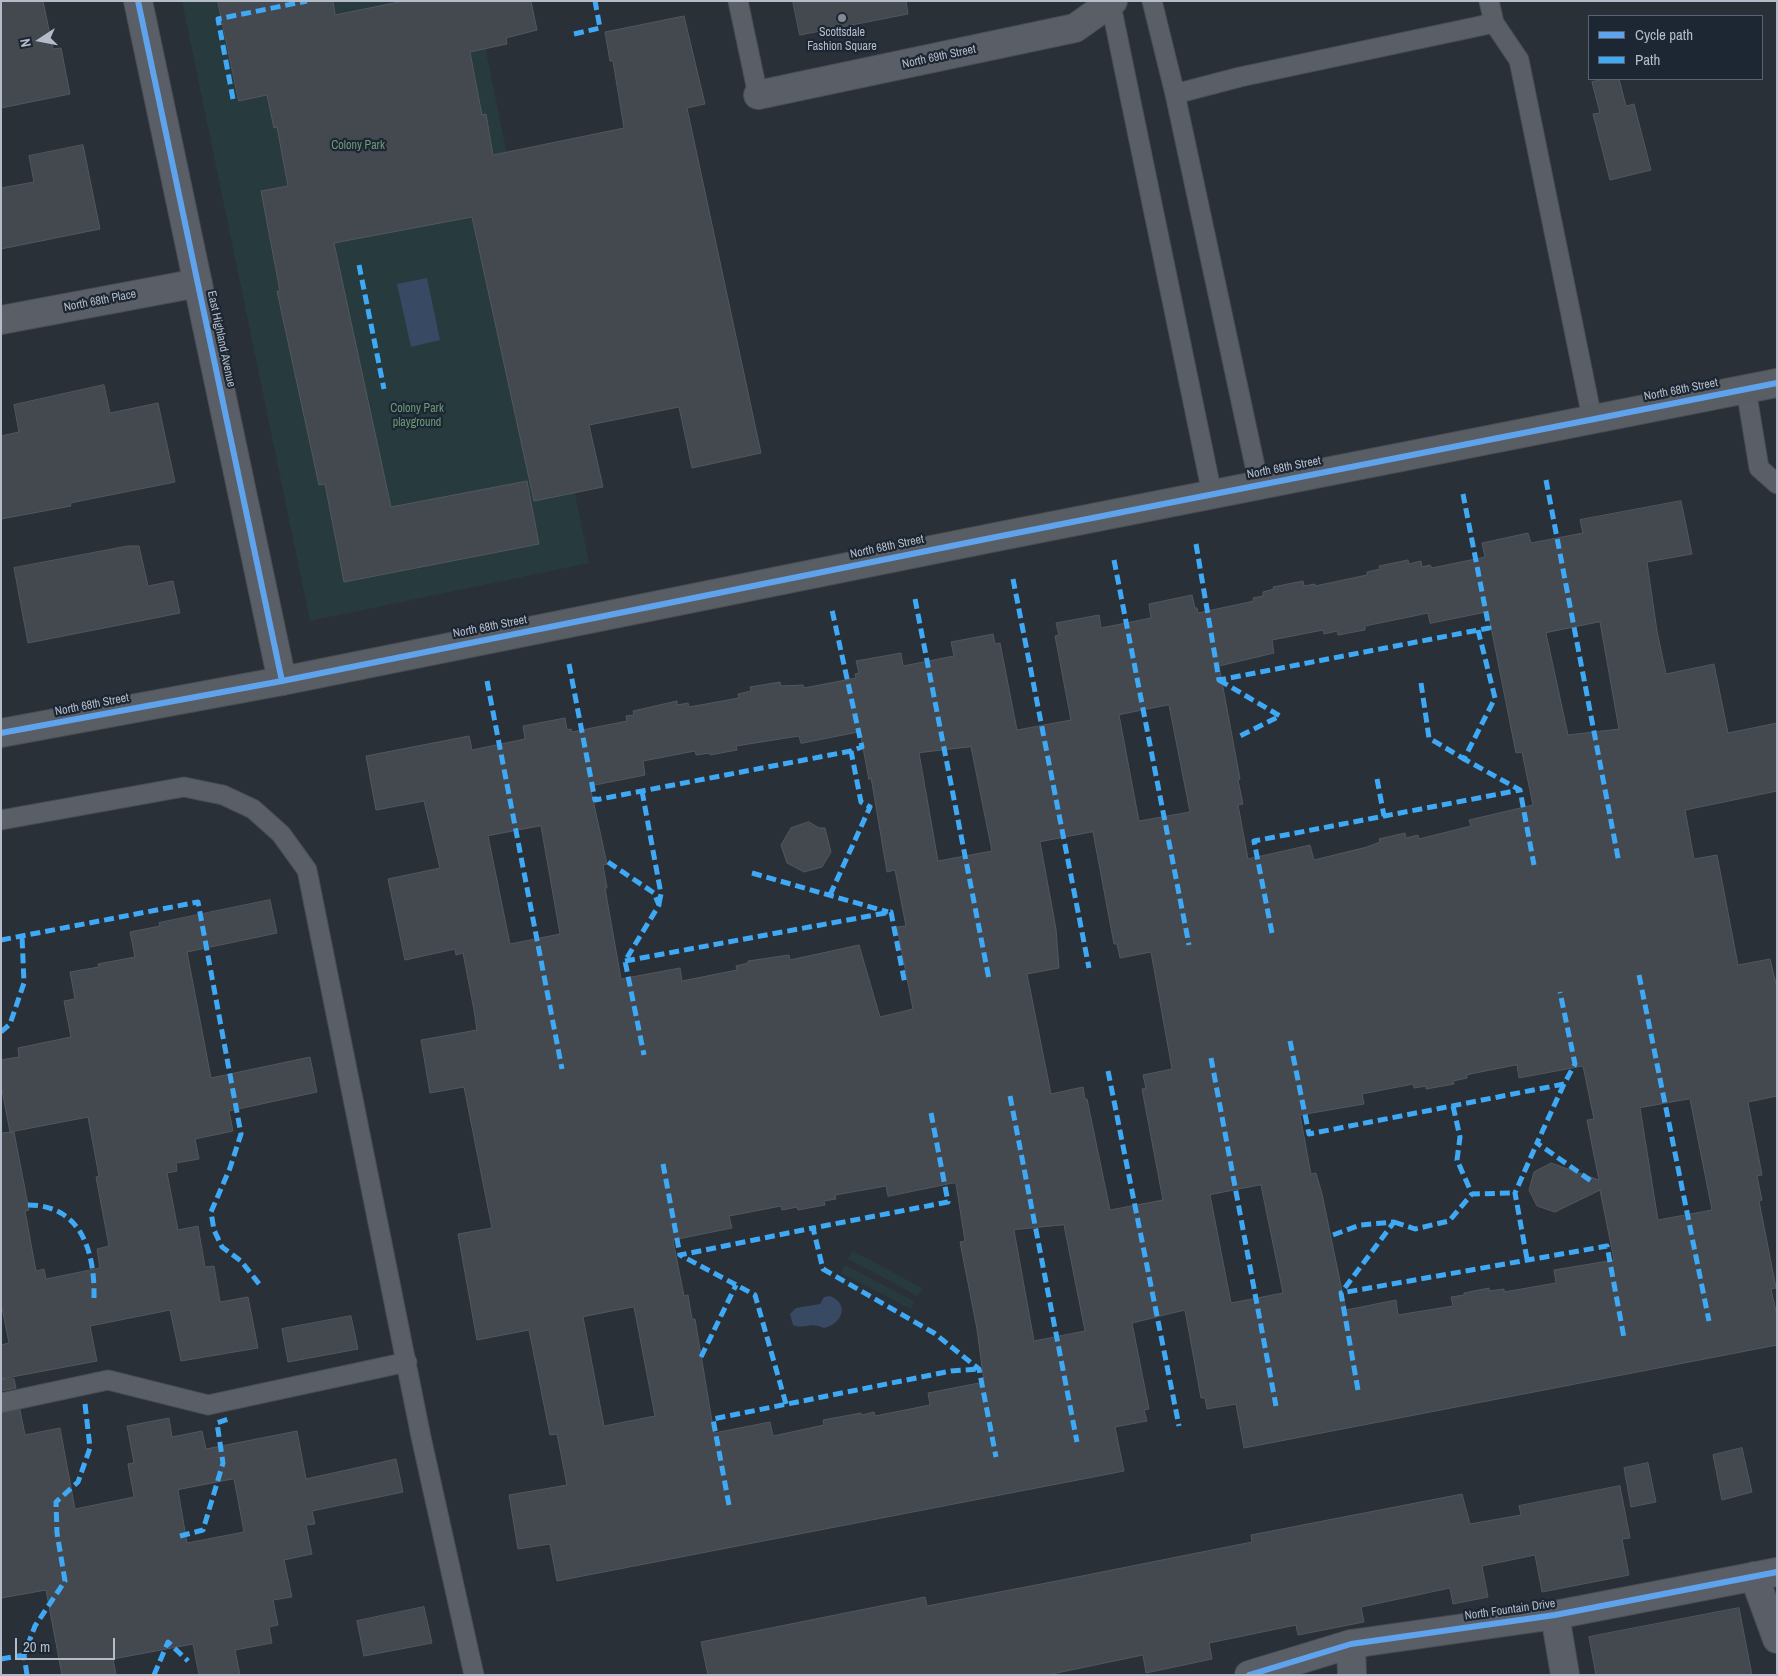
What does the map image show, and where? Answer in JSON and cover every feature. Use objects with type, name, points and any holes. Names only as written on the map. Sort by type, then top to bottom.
[{"type":"street","name":"East Highland Avenue","points":[[138,1],[282,681]]},
{"type":"street","name":"North 69th Street","points":[[758,96],[1075,28],[1112,3]]},
{"type":"street","name":"North 68th Place","points":[[1,320],[198,283]]},
{"type":"street","name":"North 68th Street","points":[[1,733],[282,681],[1592,418],[1777,383]]},
{"type":"street","name":"North Fountain Drive","points":[[1249,1675],[1351,1644],[1555,1615],[1765,1574]]},
{"type":"street","points":[[1765,1574],[1777,1639]]},
{"type":"street","points":[[1555,1615],[1565,1675]]},
{"type":"street","points":[[1351,1644],[1352,1675]]},
{"type":"lane","points":[[738,1],[758,96]]},
{"type":"lane","points":[[1152,1],[1176,94],[1259,485]]},
{"type":"lane","points":[[1490,1],[1494,23],[1519,60],[1592,418]]},
{"type":"lane","points":[[1112,3],[1212,494]]},
{"type":"lane","points":[[1176,94],[1259,73],[1494,23]]},
{"type":"lane","points":[[1746,389],[1759,468],[1777,484]]},
{"type":"lane","points":[[1,820],[184,787],[223,795],[253,809],[281,834],[307,870],[407,1362],[474,1675]]},
{"type":"lane","points":[[1,1403],[108,1380],[208,1404],[407,1362]]},
{"type":"green space","name":"Colony Park","points":[[182,1],[476,1],[589,563],[310,621]]},
{"type":"green space","points":[[853,1251],[922,1288],[918,1296],[848,1259]]},
{"type":"green space","points":[[845,1265],[914,1301],[911,1309],[841,1273]]},
{"type":"water","points":[[427,278],[440,340],[411,347],[397,284]]},
{"type":"water","points":[[830,1296],[840,1304],[842,1309],[839,1318],[830,1326],[824,1328],[814,1325],[800,1327],[793,1325],[790,1314],[796,1308],[820,1304],[824,1297]]},
{"type":"building","points":[[1,1],[43,1],[53,49],[61,48],[70,94],[1,108]]},
{"type":"building","points":[[218,1],[333,1],[335,15],[404,1],[531,1],[537,30],[506,38],[507,44],[470,52],[482,115],[486,114],[493,155],[624,128],[613,61],[610,61],[605,32],[684,16],[705,104],[687,108],[761,453],[692,468],[679,407],[589,425],[603,487],[534,501],[472,217],[334,243],[391,507],[527,481],[539,544],[344,582],[325,484],[319,485],[277,291],[280,291],[261,191],[288,186],[277,127],[274,128],[267,95],[239,101]]},
{"type":"building","name":"Scottsdale Fashion Square","points":[[793,1],[906,1],[908,14],[800,35]]},
{"type":"building","points":[[1619,80],[1626,106],[1634,104],[1651,170],[1610,180],[1593,114],[1600,113],[1592,82]]},
{"type":"building","points":[[83,145],[100,229],[1,249],[1,188],[34,182],[29,156]]},
{"type":"building","points":[[104,385],[110,413],[158,403],[175,482],[70,503],[71,506],[1,519],[1,436],[19,432],[14,405]]},
{"type":"building","points":[[1681,501],[1692,554],[1647,562],[1657,631],[1666,674],[1714,664],[1728,733],[1777,723],[1777,791],[1685,810],[1694,859],[1717,855],[1738,965],[1770,959],[1777,988],[1777,1096],[1748,1102],[1762,1175],[1757,1176],[1762,1200],[1759,1201],[1776,1288],[1771,1289],[1777,1316],[1777,1345],[1244,1448],[1236,1404],[1207,1409],[1205,1398],[1201,1398],[1185,1310],[1132,1323],[1149,1409],[1144,1410],[1147,1421],[1115,1427],[1124,1471],[557,1581],[550,1544],[518,1549],[509,1495],[567,1485],[557,1434],[550,1435],[529,1330],[477,1340],[458,1234],[492,1228],[464,1087],[430,1093],[421,1040],[477,1030],[474,1010],[463,953],[456,955],[455,949],[405,960],[388,879],[440,868],[424,801],[376,810],[366,756],[469,736],[472,750],[525,739],[523,726],[565,718],[567,730],[571,729],[572,732],[627,721],[626,716],[634,715],[633,711],[677,701],[677,705],[688,703],[689,707],[739,698],[738,694],[751,691],[750,687],[780,682],[781,686],[803,685],[804,688],[856,678],[855,674],[859,673],[856,661],[901,653],[903,666],[954,656],[951,642],[993,634],[995,644],[1000,643],[1017,730],[1071,720],[1055,636],[1059,635],[1056,623],[1099,615],[1101,628],[1151,618],[1149,604],[1192,595],[1198,613],[1254,601],[1253,598],[1263,596],[1263,592],[1274,589],[1273,587],[1303,581],[1304,586],[1315,584],[1315,586],[1367,575],[1367,572],[1380,569],[1379,566],[1408,560],[1409,564],[1421,561],[1422,567],[1430,565],[1432,568],[1485,557],[1482,543],[1528,533],[1531,543],[1583,533],[1580,520]],"holes":[[[1488,612],[1516,753],[1522,752],[1533,805],[1469,820],[1471,826],[1419,839],[1418,835],[1406,838],[1405,833],[1379,839],[1380,842],[1367,847],[1314,860],[1310,845],[1248,859],[1238,805],[1243,804],[1238,780],[1240,779],[1219,666],[1274,653],[1272,640],[1323,630],[1324,634],[1337,631],[1338,635],[1365,630],[1365,626],[1428,613],[1430,623]],[[1600,622],[1619,729],[1568,735],[1546,633]],[[1169,705],[1190,812],[1139,821],[1119,715]],[[860,732],[869,780],[871,777],[887,872],[895,870],[906,926],[897,927],[913,1009],[880,1017],[859,945],[790,960],[789,955],[748,961],[748,963],[736,966],[737,970],[682,981],[680,968],[621,979],[605,888],[607,888],[603,865],[607,864],[590,786],[645,775],[643,761],[695,751],[696,755],[710,753],[710,755],[737,750],[736,746],[799,736],[801,743]],[[971,747],[992,851],[938,861],[919,753]],[[541,826],[560,934],[510,944],[488,836]],[[1093,832],[1114,944],[1117,944],[1120,958],[1151,952],[1172,1069],[1143,1075],[1146,1088],[1142,1089],[1163,1200],[1110,1210],[1083,1087],[1051,1094],[1027,974],[1059,968],[1056,929],[1040,842]],[[1517,1065],[1519,1078],[1583,1066],[1594,1119],[1587,1120],[1599,1180],[1551,1163],[1534,1172],[1529,1190],[1537,1206],[1555,1212],[1600,1190],[1614,1260],[1554,1270],[1556,1283],[1504,1292],[1504,1289],[1489,1291],[1489,1288],[1464,1293],[1464,1295],[1451,1297],[1453,1306],[1398,1315],[1396,1300],[1346,1310],[1322,1194],[1316,1173],[1311,1174],[1300,1115],[1364,1104],[1362,1094],[1413,1084],[1414,1088],[1426,1086],[1426,1089],[1454,1084],[1453,1081],[1467,1078],[1467,1075]],[[1690,1099],[1712,1210],[1658,1220],[1640,1108]],[[956,1184],[965,1241],[960,1242],[977,1329],[984,1382],[928,1393],[930,1405],[875,1416],[874,1412],[823,1420],[824,1425],[773,1436],[770,1422],[714,1433],[695,1319],[692,1319],[688,1295],[684,1296],[673,1240],[732,1228],[729,1216],[781,1206],[782,1210],[797,1207],[798,1210],[825,1205],[824,1201],[836,1199],[835,1195],[886,1186],[888,1196]],[[1261,1185],[1283,1293],[1231,1303],[1210,1195]],[[1064,1225],[1085,1331],[1034,1341],[1014,1230]],[[634,1307],[655,1416],[604,1426],[583,1317]]]},
{"type":"building","points":[[128,546],[139,546],[148,586],[173,581],[180,613],[28,643],[14,568]]},
{"type":"building","points":[[809,822],[819,828],[825,828],[831,852],[822,867],[804,872],[787,863],[781,845],[791,828]]},
{"type":"building","points":[[270,900],[277,933],[187,952],[211,1078],[310,1057],[317,1092],[229,1111],[233,1131],[195,1139],[199,1159],[176,1163],[177,1171],[167,1173],[178,1230],[198,1226],[205,1267],[214,1266],[220,1302],[248,1297],[258,1348],[181,1361],[170,1310],[90,1326],[97,1361],[1,1379],[1,1345],[9,1343],[1,1303],[1,1133],[14,1132],[29,1210],[25,1211],[36,1271],[44,1269],[46,1279],[100,1268],[97,1249],[109,1246],[96,1177],[99,1176],[88,1117],[10,1132],[1,1085],[1,1060],[19,1057],[18,1048],[71,1037],[64,1001],[75,999],[70,972],[99,967],[98,964],[135,957],[130,932],[160,926],[159,923]]},
{"type":"building","points":[[351,1316],[358,1349],[288,1362],[282,1329]]},
{"type":"building","points":[[14,1379],[16,1388],[1,1391],[1,1380]]},
{"type":"building","points":[[20,1410],[25,1435],[60,1428],[75,1509],[134,1497],[128,1464],[134,1463],[127,1426],[169,1418],[172,1437],[202,1431],[206,1449],[297,1431],[306,1479],[396,1459],[403,1492],[312,1511],[315,1524],[306,1525],[312,1554],[284,1560],[292,1597],[273,1600],[278,1625],[269,1627],[272,1643],[235,1650],[240,1675],[199,1675],[193,1644],[113,1659],[116,1675],[62,1675],[46,1590],[1,1598],[1,1414]],"holes":[[[234,1479],[244,1532],[187,1543],[178,1490]]]},
{"type":"building","points":[[1742,1448],[1752,1492],[1722,1500],[1713,1455]]},
{"type":"building","points":[[1648,1463],[1656,1502],[1631,1507],[1624,1468]]},
{"type":"building","points":[[1620,1486],[1630,1538],[1622,1539],[1629,1575],[1542,1592],[1535,1555],[1482,1566],[1488,1597],[1453,1604],[1450,1588],[1361,1607],[1364,1622],[1298,1635],[1296,1625],[1209,1643],[1212,1659],[1146,1673],[1143,1655],[1047,1675],[708,1675],[701,1642],[925,1597],[927,1606],[1067,1579],[1252,1542],[1251,1535],[1462,1494],[1470,1524],[1521,1515],[1519,1506]]},
{"type":"building","points":[[424,1607],[432,1643],[364,1656],[357,1621]]},
{"type":"building","points":[[1739,1608],[1752,1675],[1596,1675],[1589,1637]]},
{"type":"marked path","points":[[233,99],[218,19],[307,1]]},
{"type":"marked path","points":[[574,34],[600,28],[595,1]]},
{"type":"marked path","points":[[359,265],[384,389]]},
{"type":"marked path","points":[[1546,480],[1619,863]]},
{"type":"marked path","points":[[1196,544],[1219,680],[1489,628],[1463,494]]},
{"type":"marked path","points":[[1114,560],[1189,945]]},
{"type":"marked path","points":[[1013,579],[1089,968]]},
{"type":"marked path","points":[[915,599],[989,979]]},
{"type":"marked path","points":[[830,895],[870,807],[861,802],[851,751],[862,747],[832,610]]},
{"type":"marked path","points":[[1478,630],[1495,698],[1464,759],[1520,790],[1534,865]]},
{"type":"marked path","points":[[569,664],[595,800],[851,751]]},
{"type":"marked path","points":[[1219,680],[1280,716],[1236,738]]},
{"type":"marked path","points":[[487,681],[562,1069]]},
{"type":"marked path","points":[[1421,683],[1429,738],[1464,759]]},
{"type":"marked path","points":[[1377,779],[1384,816]]},
{"type":"marked path","points":[[1272,933],[1254,841],[1520,790]]},
{"type":"marked path","points":[[642,791],[661,894],[659,904]]},
{"type":"marked path","points":[[608,862],[654,893],[659,905],[625,961],[644,1055]]},
{"type":"marked path","points":[[752,873],[888,912]]},
{"type":"marked path","points":[[1,940],[198,902],[241,1134],[230,1168],[211,1212],[214,1230],[222,1247],[241,1261],[260,1285]]},
{"type":"marked path","points":[[625,961],[891,912],[905,984]]},
{"type":"marked path","points":[[1,1032],[10,1024],[24,983],[22,936]]},
{"type":"marked path","points":[[1639,975],[1709,1321]]},
{"type":"marked path","points":[[1290,1041],[1309,1134],[1564,1084],[1575,1064],[1560,992]]},
{"type":"marked path","points":[[1211,1058],[1276,1406]]},
{"type":"marked path","points":[[1108,1071],[1179,1426]]},
{"type":"marked path","points":[[1564,1084],[1537,1143],[1594,1183]]},
{"type":"marked path","points":[[1010,1096],[1077,1442]]},
{"type":"marked path","points":[[1453,1106],[1460,1137],[1457,1160],[1472,1194],[1515,1193]]},
{"type":"marked path","points":[[931,1113],[948,1202],[813,1228],[823,1269],[934,1333],[979,1369],[996,1457]]},
{"type":"marked path","points":[[1527,1259],[1515,1193],[1537,1143]]},
{"type":"marked path","points":[[663,1164],[680,1255]]},
{"type":"marked path","points":[[1394,1222],[1415,1229],[1449,1221],[1472,1194]]},
{"type":"marked path","points":[[28,1205],[46,1207],[61,1213],[73,1223],[82,1235],[92,1264],[94,1298]]},
{"type":"marked path","points":[[1333,1235],[1360,1225],[1394,1222],[1341,1293]]},
{"type":"marked path","points":[[786,1404],[755,1295],[680,1255],[813,1228]]},
{"type":"marked path","points":[[1358,1390],[1341,1293],[1607,1246],[1624,1338]]},
{"type":"marked path","points":[[701,1357],[736,1285]]},
{"type":"marked path","points":[[729,1505],[713,1419],[951,1371],[979,1369]]},
{"type":"marked path","points":[[27,1675],[24,1655],[35,1626],[65,1581],[57,1533],[56,1502],[78,1482],[90,1448],[85,1404]]},
{"type":"marked path","points":[[180,1536],[203,1530],[223,1463],[217,1423],[231,1418]]},
{"type":"marked path","points":[[154,1675],[168,1642],[188,1661]]},
{"type":"marked path","points":[[1,1659],[24,1655]]},
{"type":"cycle path","points":[[138,1],[282,681]]},
{"type":"cycle path","points":[[1,733],[282,681],[991,538],[1777,383]]},
{"type":"cycle path","points":[[1249,1675],[1351,1644],[1555,1615],[1777,1572]]},
{"type":"place","name":"Scottsdale Fashion Square","points":[[842,18]]},
{"type":"park label","name":"Colony Park playground","points":[[417,416]]}]
